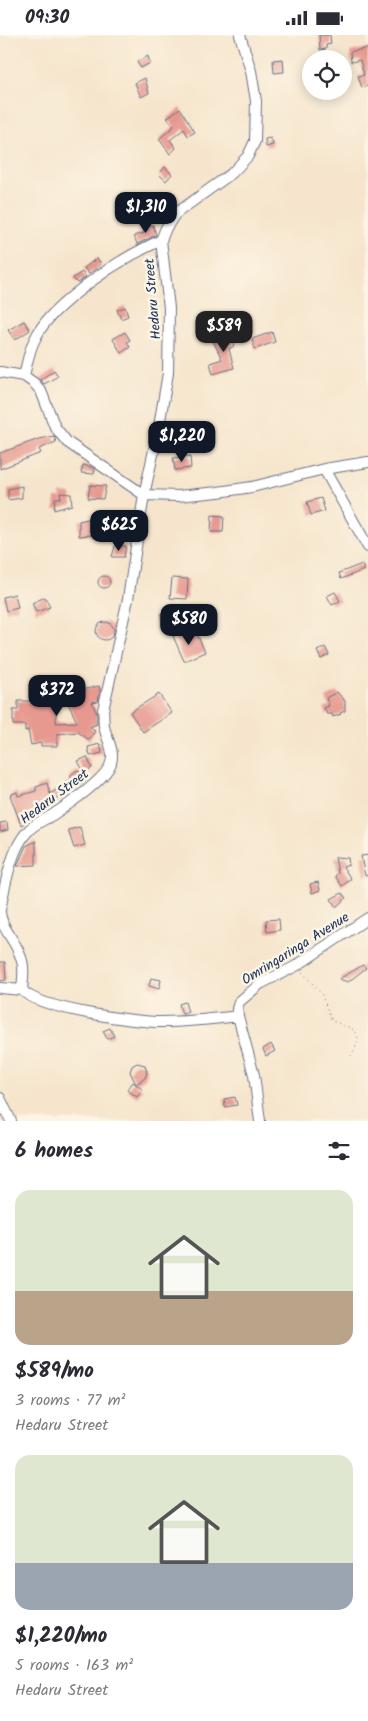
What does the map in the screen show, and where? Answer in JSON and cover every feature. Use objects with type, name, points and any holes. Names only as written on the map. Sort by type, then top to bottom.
[{"type":"street","name":"Hedaru Street","points":[[22,990],[24,966],[0,919],[0,911],[15,851],[21,840],[36,824],[54,814],[91,786],[103,775],[111,763],[112,752],[104,725],[104,710],[128,599],[144,495],[158,432],[168,373],[169,308],[161,240],[175,214],[232,173],[248,156],[255,141],[256,101],[240,35]]},
{"type":"street","points":[[24,376],[34,340],[54,312],[90,281],[125,257],[161,240]]},
{"type":"street","points":[[0,372],[24,376],[34,383],[41,391],[55,427],[67,442],[144,495],[178,496],[252,487],[324,469],[368,462]]},
{"type":"street","points":[[324,469],[368,547]]},
{"type":"street","name":"Omringaringa Avenue","points":[[238,1016],[239,1002],[244,996],[260,984],[296,966],[368,917]]},
{"type":"street","points":[[0,988],[22,990],[26,995],[36,1000],[69,1009],[114,1017],[161,1022],[238,1016],[254,1075],[260,1121]]},
{"type":"street","points":[[0,1098],[11,1121]]},
{"type":"path","points":[[296,966],[321,993],[332,1021],[352,1029],[358,1035],[359,1040],[351,1056]]},
{"type":"building","points":[[319,35],[330,35],[331,44],[326,45],[326,49],[320,50]]},
{"type":"building","points":[[368,48],[368,86],[362,88],[358,76],[364,75],[360,60],[352,62],[352,52]]},
{"type":"building","points":[[148,56],[150,63],[141,68],[137,62]]},
{"type":"building","points":[[283,59],[284,72],[274,73],[273,60]]},
{"type":"building","points":[[145,78],[149,93],[141,97],[135,83]]},
{"type":"building","points":[[180,108],[195,132],[188,136],[184,129],[170,140],[176,148],[170,154],[159,139],[174,126],[167,118]]},
{"type":"building","points":[[271,138],[273,145],[266,147],[265,139]]},
{"type":"building","points":[[165,167],[172,174],[166,181],[159,174]]},
{"type":"building","points":[[153,225],[156,235],[137,244],[134,236],[144,233],[143,228]]},
{"type":"building","points":[[97,258],[101,264],[89,274],[84,268]]},
{"type":"building","points":[[82,272],[86,277],[77,283],[73,278]]},
{"type":"building","points":[[125,307],[128,316],[121,319],[117,310]]},
{"type":"building","points":[[24,321],[30,330],[15,340],[8,330]]},
{"type":"building","points":[[227,331],[229,337],[234,334],[240,340],[233,343],[234,346],[229,349],[234,368],[213,374],[210,363],[222,359],[213,341],[221,338],[219,335]]},
{"type":"building","points":[[125,332],[130,340],[127,342],[130,347],[121,353],[113,339]]},
{"type":"building","points":[[272,332],[275,342],[255,349],[252,339]]},
{"type":"building","points":[[54,370],[58,376],[44,384],[40,380]]},
{"type":"building","points":[[54,436],[56,442],[39,449],[41,453],[0,469],[0,453],[39,439]]},
{"type":"building","points":[[190,456],[191,468],[175,470],[173,458]]},
{"type":"building","points":[[83,465],[95,470],[94,474],[81,473]]},
{"type":"building","points":[[90,485],[106,486],[103,499],[88,498]]},
{"type":"building","points":[[22,486],[22,498],[8,500],[8,489]]},
{"type":"building","points":[[60,493],[71,494],[72,505],[54,510],[55,498],[61,498]]},
{"type":"building","points":[[321,498],[325,511],[311,515],[307,502]]},
{"type":"building","points":[[212,515],[224,516],[223,532],[211,532]]},
{"type":"building","points":[[92,518],[93,535],[79,536],[79,521]]},
{"type":"building","points":[[115,546],[126,546],[124,557],[112,557]]},
{"type":"building","points":[[362,564],[364,570],[341,579],[339,573]]},
{"type":"building","points":[[102,576],[106,576],[110,582],[106,588],[102,588],[98,584],[98,580]]},
{"type":"building","points":[[172,578],[188,579],[187,599],[170,598]]},
{"type":"building","points":[[335,592],[340,601],[332,605],[327,596]]},
{"type":"building","points":[[15,594],[18,608],[6,611],[3,597]]},
{"type":"building","points":[[45,597],[50,607],[36,612],[32,603]]},
{"type":"building","points":[[161,614],[175,614],[174,628],[162,630]]},
{"type":"building","points":[[105,622],[111,625],[114,631],[111,637],[105,640],[99,637],[96,631],[99,625]]},
{"type":"building","points":[[183,632],[186,639],[197,634],[205,652],[184,661],[173,636]]},
{"type":"building","points":[[325,647],[329,655],[321,659],[317,651]]},
{"type":"building","points":[[99,686],[98,701],[92,702],[97,714],[97,724],[90,727],[95,731],[89,740],[78,732],[57,734],[57,746],[41,746],[41,743],[31,745],[28,730],[25,731],[25,725],[13,725],[13,710],[18,710],[18,701],[35,701],[35,691],[46,691],[45,701],[56,701],[56,723],[77,722],[67,701],[83,694],[82,690]]},
{"type":"building","points":[[337,692],[345,701],[345,711],[333,717],[332,714],[327,714],[324,708],[329,706],[326,698]]},
{"type":"building","points":[[159,694],[172,713],[143,732],[130,712]]},
{"type":"building","points":[[100,744],[102,753],[90,756],[88,747]]},
{"type":"building","points":[[87,757],[92,768],[84,772],[78,761]]},
{"type":"building","points":[[78,770],[85,781],[47,805],[49,809],[27,818],[28,821],[21,825],[10,795],[17,792],[18,796],[36,791],[36,787],[47,783],[50,794],[72,780],[70,775]]},
{"type":"building","points":[[7,822],[8,830],[0,832],[0,823]]},
{"type":"building","points":[[80,827],[85,845],[74,848],[68,830]]},
{"type":"building","points":[[36,841],[36,865],[17,866],[26,846]]},
{"type":"building","points":[[368,855],[368,875],[365,876],[361,856]]},
{"type":"building","points":[[335,857],[348,858],[349,865],[343,867],[351,879],[342,886],[335,876],[338,873]]},
{"type":"building","points":[[318,882],[320,890],[312,893],[310,884]]},
{"type":"building","points":[[342,893],[346,898],[336,907],[331,899]]},
{"type":"building","points":[[279,919],[280,930],[267,932],[266,920]]},
{"type":"building","points":[[0,962],[5,962],[6,980],[0,981]]},
{"type":"building","points":[[363,965],[366,968],[348,982],[339,979]]},
{"type":"building","points":[[151,978],[161,980],[159,989],[149,986]]},
{"type":"building","points":[[185,1002],[188,1012],[182,1014],[179,1004]]},
{"type":"building","points":[[110,1028],[114,1036],[107,1039],[103,1031]]},
{"type":"building","points":[[271,1044],[275,1051],[266,1056],[263,1049]]},
{"type":"building","points":[[137,1063],[145,1065],[147,1073],[145,1078],[136,1084],[130,1072],[132,1066]]},
{"type":"building","points":[[133,1082],[143,1090],[137,1097],[127,1090]]},
{"type":"building","points":[[235,1097],[237,1105],[225,1107],[224,1099]]}]
